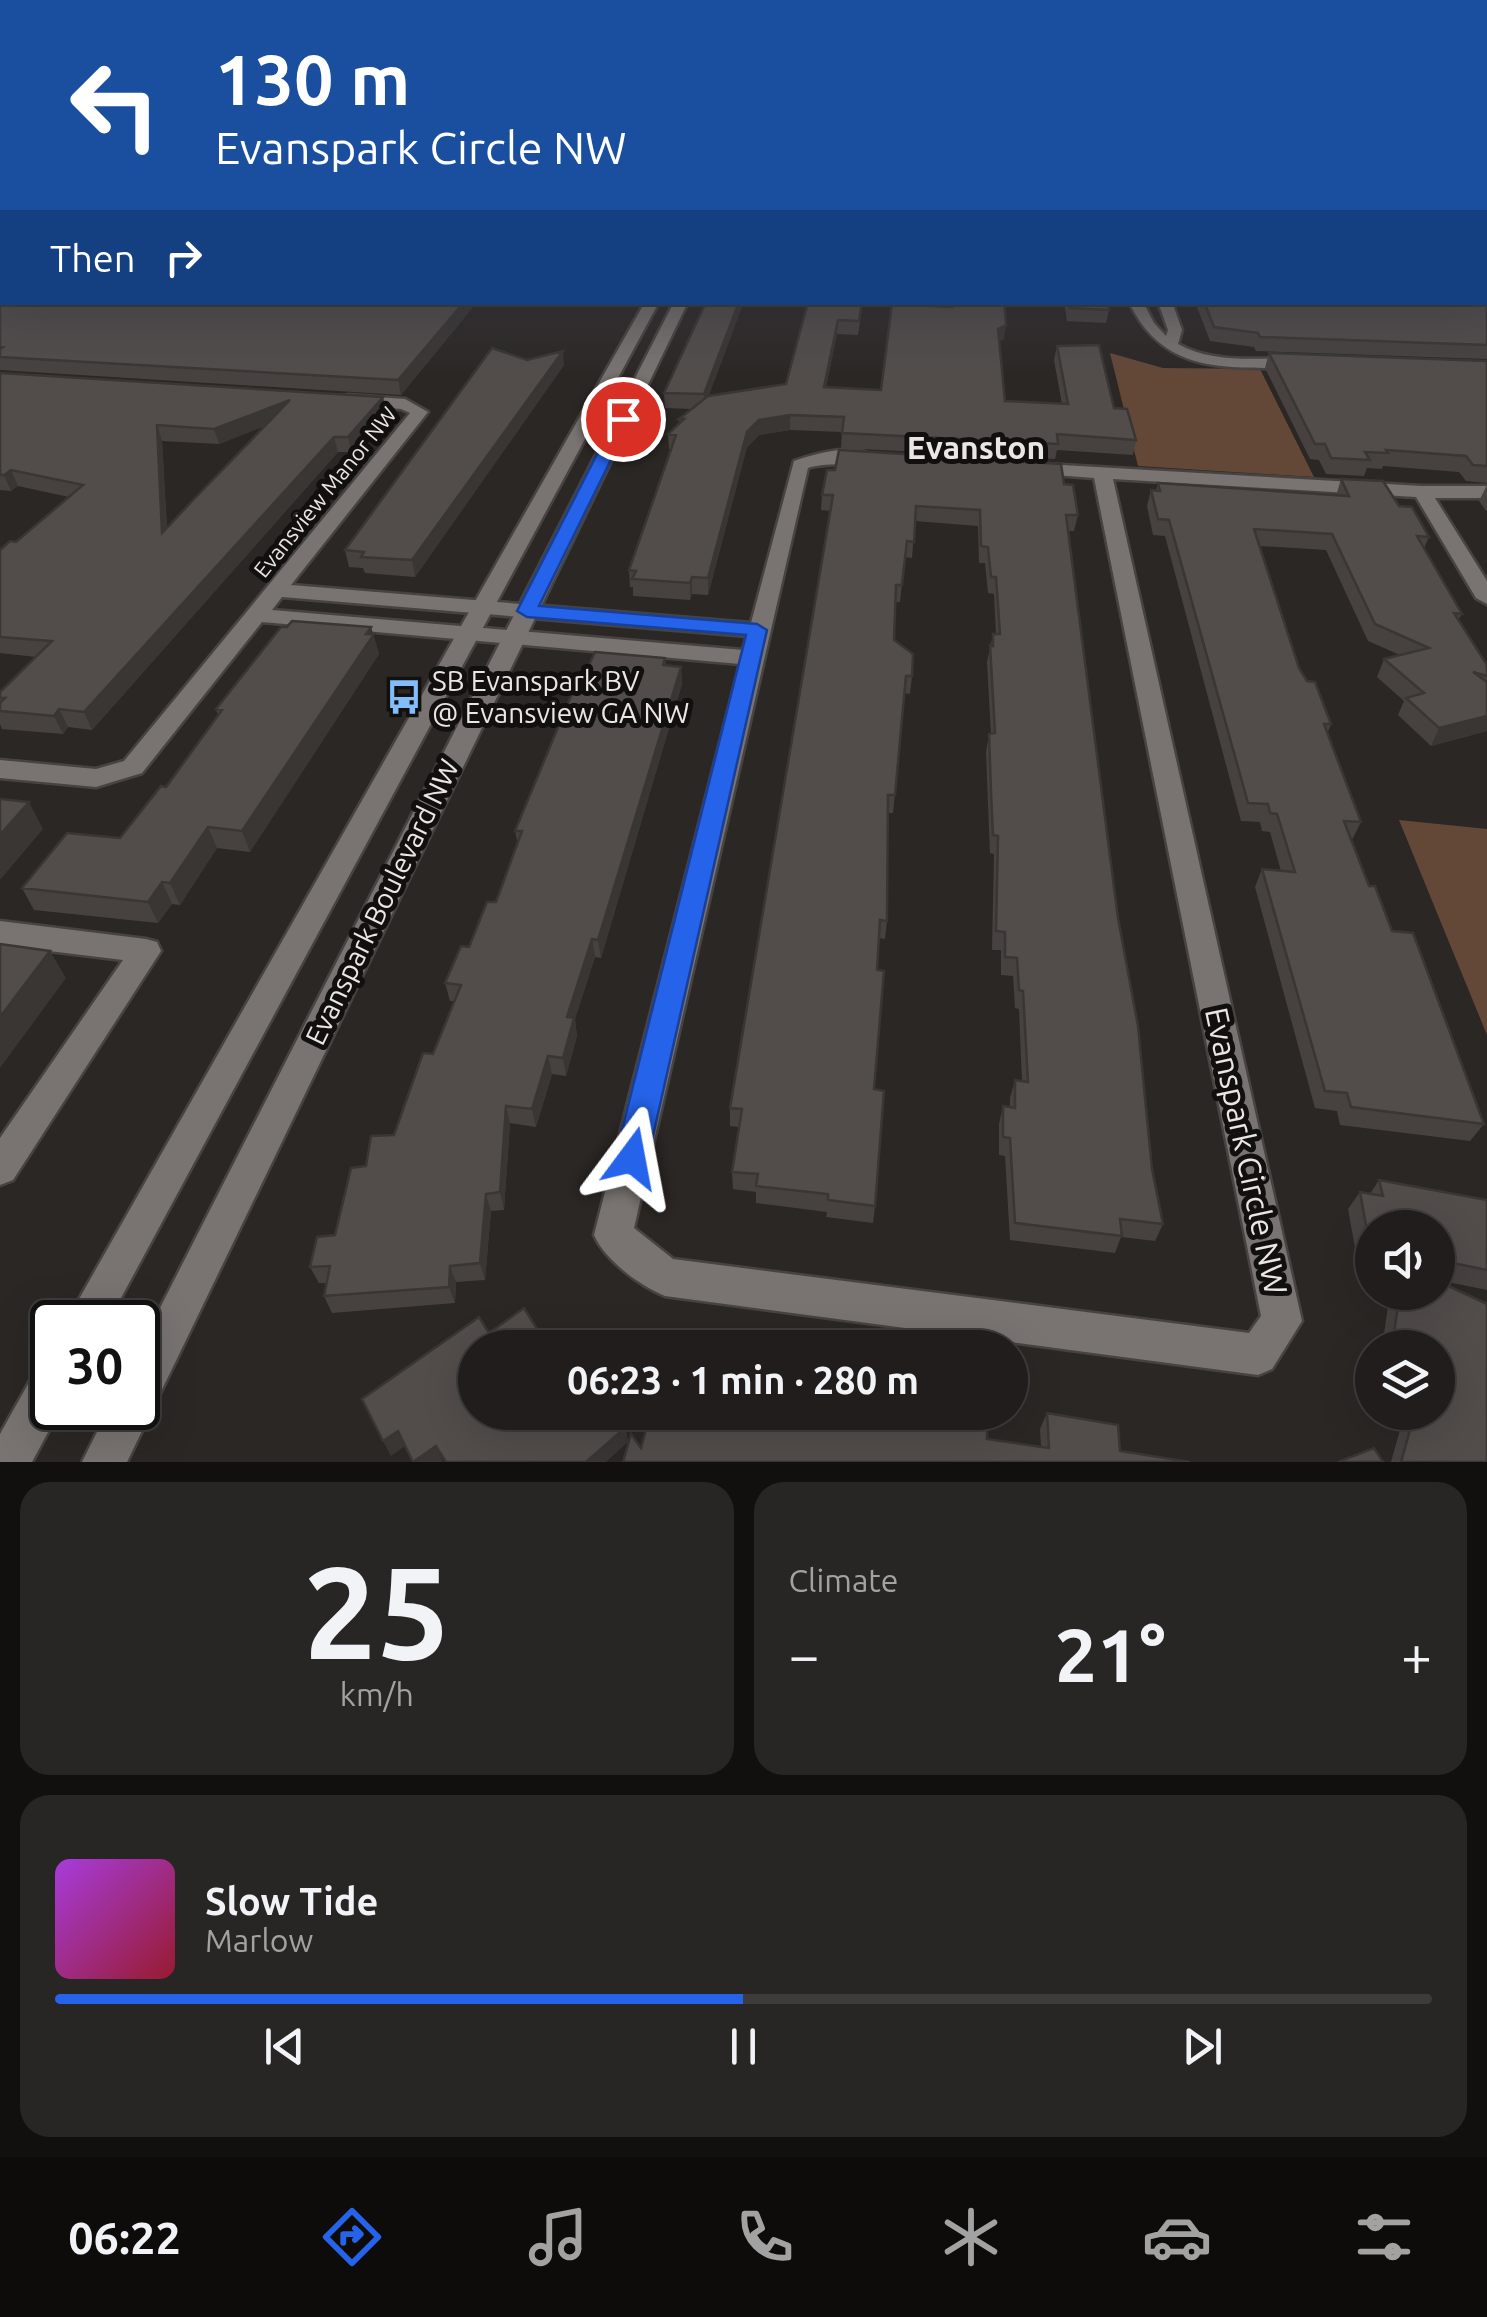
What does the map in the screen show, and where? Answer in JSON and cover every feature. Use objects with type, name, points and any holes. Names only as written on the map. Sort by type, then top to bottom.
[{"type":"street","name":"Evanspark Boulevard NW","points":[[98,1300],[650,305]]},
{"type":"street","name":"Evanspark Boulevard NW","points":[[160,1350],[680,305]]},
{"type":"street","points":[[1137,305],[1144,328],[1186,356],[1320,364]]},
{"type":"street","points":[[1165,305],[1175,330],[1170,346]]},
{"type":"street","name":"Evansview Manor NW","points":[[264,602],[420,412],[405,404],[328,399]]},
{"type":"street","name":"Evanspark Circle NW","points":[[887,460],[828,456],[800,464],[614,1234],[666,1277],[1258,1355],[1282,1321],[1102,473]]},
{"type":"street","points":[[1004,467],[1422,492],[1487,492]]},
{"type":"street","points":[[1422,492],[1487,598]]},
{"type":"street","points":[[264,602],[483,608],[520,624]]},
{"type":"street","points":[[264,602],[468,633],[520,624],[754,644]]},
{"type":"street","points":[[0,769],[96,778],[134,768],[264,602]]},
{"type":"street","points":[[0,933],[146,952],[0,1168]]},
{"type":"street","points":[[8,1462],[30,1422]]},
{"type":"street","points":[[104,1462],[120,1430]]},
{"type":"shaded area","points":[[1110,353],[1163,368],[1260,369],[1314,477],[1138,466]]},
{"type":"shaded area","points":[[1399,820],[1487,829],[1487,1035]]},
{"type":"building","points":[[0,305],[461,305],[398,380],[0,357]]},
{"type":"building","points":[[705,305],[738,305],[704,394],[664,393]]},
{"type":"building","points":[[807,305],[862,305],[859,321],[838,320],[824,387],[881,390],[892,305],[1004,305],[1006,325],[998,329],[1005,401],[1068,404],[1057,346],[1099,345],[1114,408],[1127,409],[1136,440],[1057,434],[1058,444],[842,433],[844,417],[790,415],[759,420],[747,432],[708,578],[692,577],[690,583],[632,579],[636,571],[629,570],[676,435],[668,434],[684,419],[679,419],[708,396],[786,384]]},
{"type":"building","points":[[1070,305],[1108,305],[1109,310]]},
{"type":"building","points":[[1205,305],[1487,305],[1487,345],[1260,337],[1258,333],[1214,327]]},
{"type":"building","points":[[492,348],[527,360],[563,351],[412,560],[361,557],[364,552],[345,550]]},
{"type":"building","points":[[1269,353],[1487,361],[1487,466],[1473,465],[1466,456],[1386,450],[1388,453],[1365,452],[1370,460],[1331,458],[1325,444],[1315,444]]},
{"type":"building","points":[[0,373],[383,397],[348,437],[334,437],[84,712],[59,709],[54,716],[0,711],[5,698],[0,698],[0,692],[52,641],[0,637],[0,550],[10,541],[16,542],[83,485],[11,470],[0,475]],"holes":[[[290,400],[162,533],[157,425],[214,429]]]},
{"type":"building","points":[[839,450],[1061,464],[1064,484],[1073,485],[1078,515],[1066,515],[1118,918],[1138,1026],[1152,1169],[1163,1224],[1120,1219],[1122,1236],[1015,1223],[1010,1138],[1003,1137],[1003,1106],[1015,1108],[1015,1080],[1028,1082],[1023,991],[1019,990],[1017,958],[1005,957],[1005,932],[996,931],[998,836],[993,835],[991,792],[989,734],[995,733],[990,645],[993,646],[993,634],[1000,634],[996,577],[991,577],[988,547],[981,546],[980,510],[916,506],[914,542],[907,541],[902,585],[896,585],[894,640],[913,654],[912,676],[906,676],[895,795],[888,795],[887,921],[880,920],[877,970],[884,971],[874,1089],[884,1091],[875,1206],[828,1200],[828,1194],[756,1186],[758,1174],[732,1172],[742,1109],[730,1108],[833,495],[822,495],[827,470],[835,470]]},
{"type":"building","points":[[1341,479],[1383,481],[1399,506],[1412,507],[1429,537],[1417,536],[1462,614],[1454,613],[1487,665],[1487,676],[1473,672],[1487,682],[1487,716],[1439,728],[1406,698],[1424,693],[1384,659],[1429,648],[1375,624],[1332,534],[1254,529],[1299,668],[1307,681],[1315,682],[1331,724],[1324,724],[1361,822],[1344,821],[1369,886],[1375,886],[1392,931],[1413,933],[1484,1124],[1351,1107],[1347,1093],[1325,1091],[1262,869],[1295,872],[1277,814],[1270,813],[1268,804],[1248,803],[1169,520],[1158,519],[1151,490],[1160,491],[1158,483],[1349,496]]},
{"type":"building","points":[[292,621],[371,627],[366,634],[374,634],[242,831],[208,827],[170,883],[162,882],[148,902],[22,888],[67,833],[120,838],[161,786],[166,787],[222,710],[216,709],[281,627]]},
{"type":"building","points":[[595,652],[665,658],[663,665],[681,667],[598,940],[592,939],[567,1017],[574,1018],[563,1058],[548,1056],[532,1109],[506,1106],[500,1192],[486,1194],[480,1263],[450,1266],[449,1287],[324,1296],[330,1266],[310,1267],[317,1237],[335,1235],[351,1168],[366,1166],[371,1136],[394,1135],[423,1053],[433,1054],[461,985],[445,983],[461,946],[469,947],[487,902],[496,902],[522,831],[515,831],[576,684],[580,684]]},
{"type":"building","points":[[0,799],[29,802],[0,835]]},
{"type":"building","points":[[0,944],[50,951],[0,1017]]},
{"type":"building","points":[[1379,1180],[1487,1200],[1487,1270],[1455,1263],[1455,1210],[1363,1210],[1360,1192],[1383,1196]]},
{"type":"building","points":[[1455,1289],[1487,1304],[1487,1462],[1401,1462],[1410,1430],[1455,1430],[1455,1330],[1394,1330],[1397,1310],[1455,1310]]},
{"type":"building","points":[[524,1308],[538,1330],[493,1330]]},
{"type":"building","points":[[479,1317],[487,1330],[460,1330]]},
{"type":"building","points":[[458,1332],[458,1430],[623,1430],[586,1462],[446,1462],[436,1446],[413,1462],[398,1431],[383,1441],[362,1399]]},
{"type":"building","points":[[1047,1413],[1118,1425],[1120,1451],[1190,1462],[623,1462],[631,1434],[641,1448],[646,1430],[987,1430],[987,1439],[1049,1448]]},
{"type":"building","points":[[1374,1448],[1383,1462],[1338,1462]]},
{"type":"place","name":"SB Evanspark BV @ Evansview GA NW","points":[[404,697]]},
{"type":"district","name":"Evanston","points":[[976,448]]},
{"type":"route","points":[[623,419],[527,611],[757,630],[632,1158]]}]
